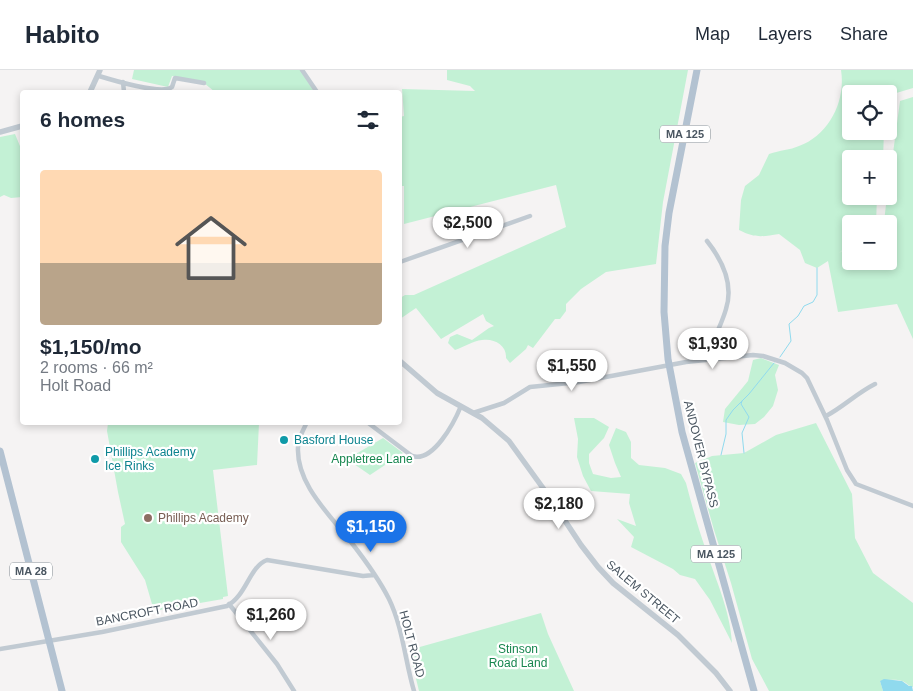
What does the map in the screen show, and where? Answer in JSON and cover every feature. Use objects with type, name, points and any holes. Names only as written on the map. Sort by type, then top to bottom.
[{"type":"main road","name":"ANDOVER BYPASS","points":[[697,70],[669,213],[665,246],[664,312],[669,365],[682,432],[754,691]]},
{"type":"main road","name":"MA 28","points":[[0,451],[62,691]]},
{"type":"street","points":[[302,70],[316,90]]},
{"type":"street","points":[[91,90],[99,73],[123,82],[164,90],[172,87],[175,78],[204,83]]},
{"type":"street","points":[[123,82],[124,90]]},
{"type":"street","points":[[0,132],[20,127]]},
{"type":"street","points":[[402,261],[530,216]]},
{"type":"street","points":[[707,241],[717,253],[727,277],[728,292],[727,308],[712,342],[709,360]]},
{"type":"street","points":[[473,413],[504,402],[530,386],[580,382],[669,365],[759,355],[791,366],[807,378],[826,416],[847,470],[854,482],[913,506]]},
{"type":"street","name":"SALEM STREET","points":[[402,363],[437,393],[482,418],[501,433],[516,449],[581,545],[604,574],[678,635],[716,673],[730,691]]},
{"type":"street","points":[[826,416],[855,395],[875,384]]},
{"type":"street","points":[[371,425],[412,456],[420,458],[430,453],[445,436],[461,406]]},
{"type":"street","name":"HOLT ROAD","points":[[306,425],[298,449],[304,476],[314,494],[353,544],[389,600],[396,619],[414,691]]},
{"type":"street","points":[[294,691],[277,664],[229,604],[237,599],[258,566],[267,560],[363,576],[374,575]]},
{"type":"street","name":"BANCROFT ROAD","points":[[0,649],[162,620],[229,604]]},
{"type":"green space","points":[[134,70],[302,70],[316,90],[213,90],[204,83],[172,76],[168,87],[132,79]]},
{"type":"green space","points":[[447,70],[688,70],[663,202],[656,264],[606,272],[581,289],[566,304],[566,311],[560,319],[555,319],[533,348],[528,345],[510,363],[502,346],[495,341],[479,341],[455,350],[448,343],[450,337],[457,334],[472,340],[494,326],[486,321],[483,314],[441,339],[416,308],[402,318],[402,297],[405,295],[414,295],[566,227],[556,185],[404,224],[402,116],[404,116],[402,89],[475,91],[470,86],[447,80]]},
{"type":"green space","points":[[841,70],[913,70],[913,88],[897,93],[897,85],[842,85],[842,140],[884,140],[883,150],[842,150],[842,205],[877,205],[876,215],[842,215],[842,250],[839,253],[842,251],[842,270],[897,270],[897,215],[885,215],[886,205],[897,205],[897,150],[893,150],[895,140],[897,140],[900,101],[913,97],[913,339],[897,304],[838,312],[828,261],[817,268],[805,263],[800,250],[779,234],[758,236],[739,230],[741,200],[745,186],[759,175],[769,154],[796,147],[810,141],[819,134],[833,116],[838,105],[842,82]]},
{"type":"green space","points":[[15,134],[20,146],[20,197],[11,198],[4,195],[0,197],[0,137]]},
{"type":"green space","points":[[761,358],[779,365],[775,375],[778,390],[773,406],[755,424],[739,425],[723,422],[725,409],[748,381],[753,360]]},
{"type":"green space","points":[[574,418],[594,418],[609,427],[604,438],[589,454],[589,463],[593,474],[611,478],[621,477],[609,445],[616,428],[626,432],[631,442],[631,458],[639,465],[665,468],[681,474],[686,483],[700,533],[726,607],[732,643],[710,600],[695,579],[680,575],[673,569],[631,547],[634,537],[617,519],[636,526],[629,503],[630,494],[591,491],[583,476],[577,457],[578,439]]},
{"type":"green space","points":[[816,423],[852,494],[855,538],[873,573],[913,603],[913,687],[902,681],[891,680],[880,681],[883,691],[769,691],[752,659],[695,463],[712,456],[744,453],[776,435]]},
{"type":"green space","points":[[108,425],[259,425],[257,465],[213,470],[228,596],[223,597],[223,599],[154,611],[145,580],[121,542],[121,527],[125,524],[107,431]]},
{"type":"green space","name":"Appletree Lane","points":[[383,438],[403,453],[370,475],[354,464],[349,458]]},
{"type":"green space","name":"Stinson Road Land","points":[[541,613],[548,634],[574,691],[419,691],[409,650]]},
{"type":"water","points":[[884,679],[902,681],[912,686],[913,691],[883,691],[880,681]]},
{"type":"waterway","points":[[780,357],[791,341],[789,324],[798,316],[804,306],[813,302],[817,295],[817,268]]},
{"type":"waterway","points":[[721,455],[726,434],[726,420],[774,363]]},
{"type":"waterway","points":[[742,401],[741,404],[749,417],[742,433],[744,453]]},
{"type":"place","name":"Basford House","points":[[284,440]]},
{"type":"place","name":"Phillips Academy Ice Rinks","points":[[95,459]]},
{"type":"place","name":"Phillips Academy","points":[[148,518]]}]
